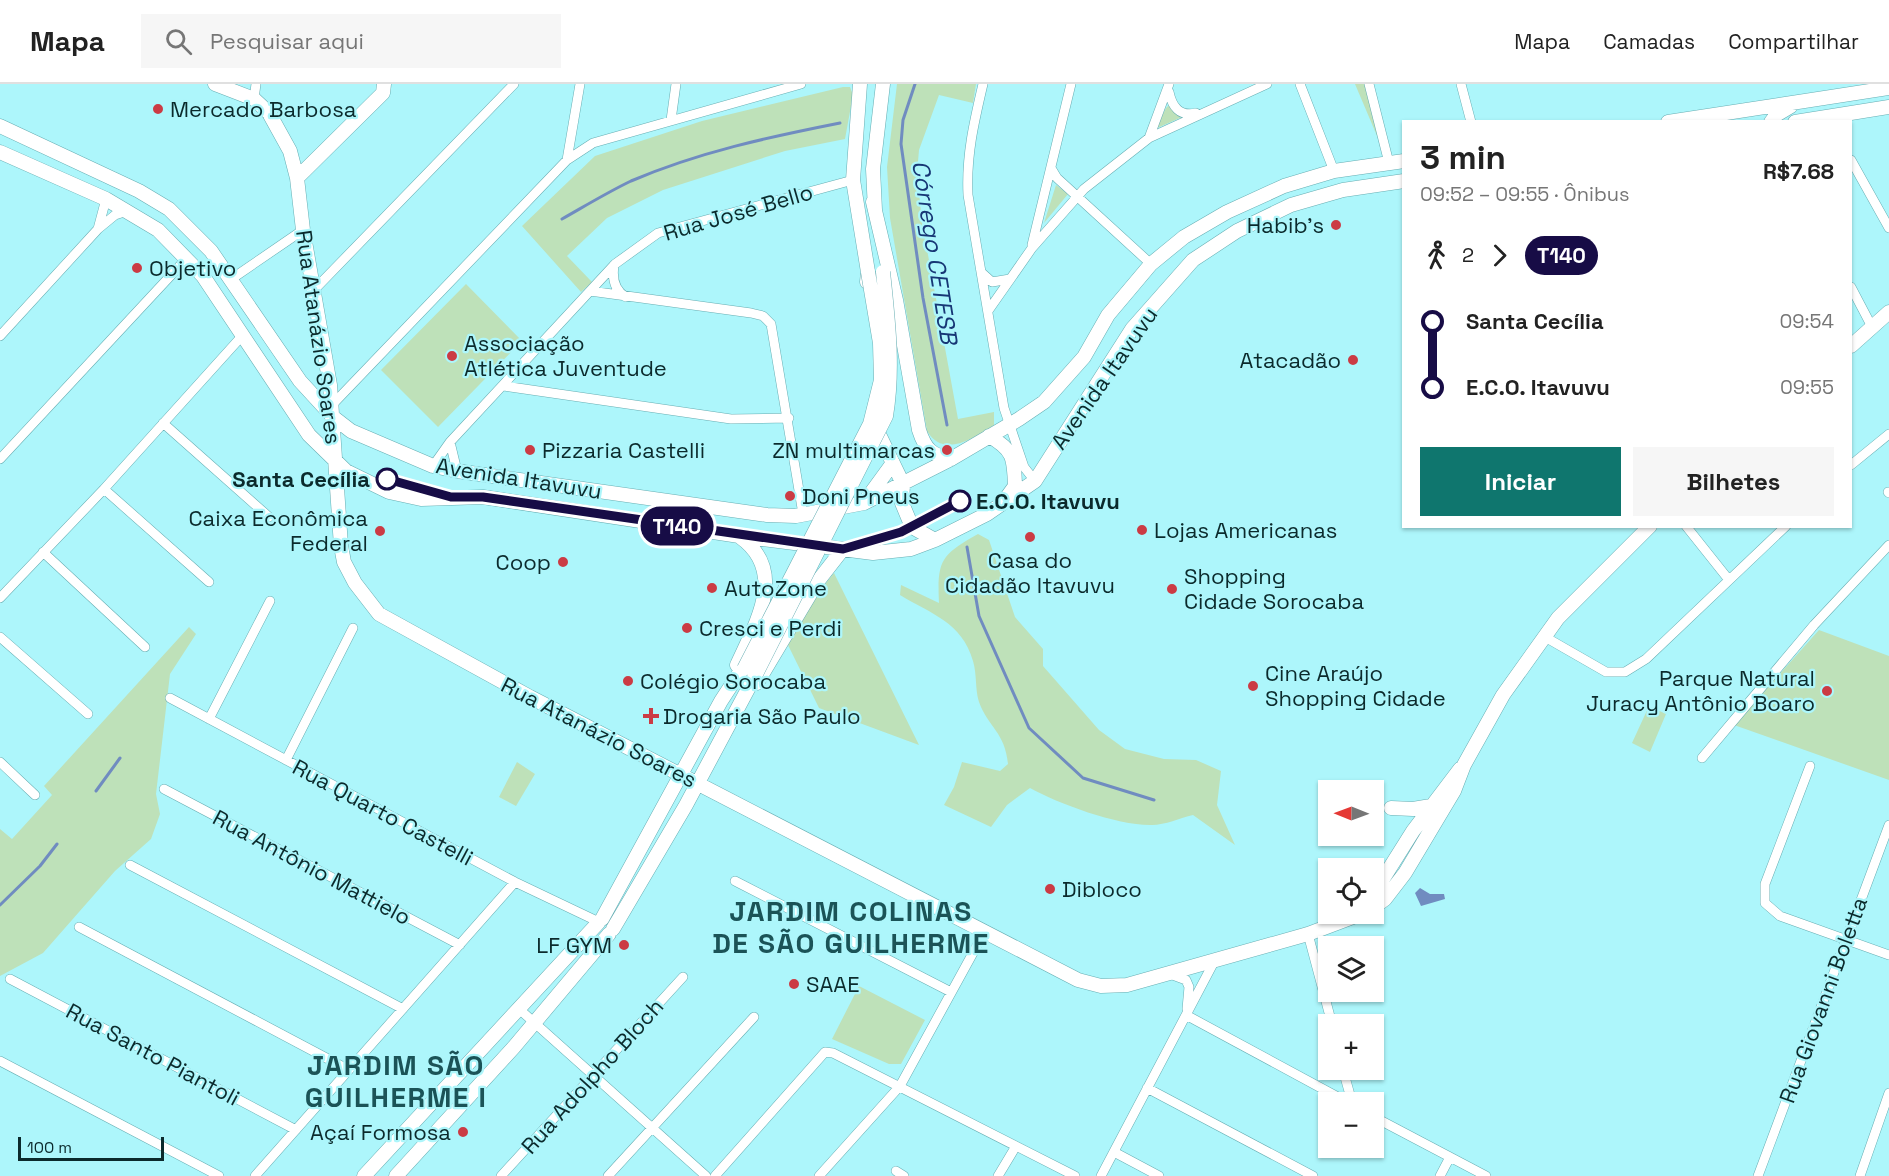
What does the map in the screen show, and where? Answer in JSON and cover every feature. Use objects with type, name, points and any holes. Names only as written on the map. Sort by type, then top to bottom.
[{"type":"main road","name":"Rua Atanázio Soares","points":[[215,84],[254,99],[269,113],[290,151],[297,178],[303,230],[333,411],[340,546],[344,562],[355,583],[379,614],[530,697],[1078,980],[1101,986],[1127,985],[1308,934],[1334,924]]},
{"type":"main road","points":[[396,1176],[536,1022],[611,931],[634,898],[743,698],[753,656],[870,424],[881,381],[881,352],[853,180],[860,84]]},
{"type":"main road","points":[[721,701],[750,671],[886,417],[891,388],[890,347],[873,202],[873,170],[883,84]]},
{"type":"main road","points":[[297,178],[387,87]]},
{"type":"main road","points":[[1681,120],[1889,88]]},
{"type":"main road","points":[[1772,120],[1776,115],[1798,102]]},
{"type":"main road","points":[[1828,119],[1889,107]]},
{"type":"main road","name":"Avenida Itavuvu","points":[[0,126],[140,191],[169,209],[195,233],[300,381],[351,431],[433,466],[457,471],[767,515],[803,514],[864,503],[951,459],[1044,402],[1084,357],[1108,315],[1151,264],[1184,237],[1227,212],[1284,186],[1334,171],[1402,161]]},
{"type":"main road","name":"Avenida Itavuvu","points":[[0,152],[106,199],[158,230],[188,258],[309,435],[346,471],[402,496],[421,499],[483,497],[804,545],[892,552],[911,549],[935,540],[1002,503],[1035,481],[1132,329],[1193,260],[1237,231],[1291,205],[1351,189],[1402,181]]},
{"type":"main road","points":[[1334,171],[1341,182],[1351,189]]},
{"type":"main road","points":[[873,202],[896,300],[919,430],[924,445],[935,456],[951,459]]},
{"type":"main road","points":[[868,272],[868,296],[877,370],[874,424],[903,484],[902,503],[912,527],[935,540]]},
{"type":"main road","points":[[220,303],[220,291],[230,280]]},
{"type":"main road","points":[[1852,345],[1889,312]]},
{"type":"main road","points":[[988,436],[1006,446],[1014,472],[1015,486],[1002,503]]},
{"type":"main road","points":[[864,503],[893,463]]},
{"type":"main road","points":[[902,503],[907,491],[925,473]]},
{"type":"main road","name":"Avenida Itavuvu","points":[[804,545],[815,529],[846,508]]},
{"type":"main road","points":[[1384,877],[1413,831],[1464,765],[1503,695],[1545,637],[1595,579],[1648,528]]},
{"type":"main road","points":[[364,1176],[600,921],[721,701],[760,614],[765,590],[765,571],[752,545],[738,536]]},
{"type":"main road","points":[[750,671],[804,545]]},
{"type":"main road","points":[[743,698],[753,690],[818,581],[843,549]]},
{"type":"main road","points":[[1384,898],[1390,893],[1459,792],[1464,765]]},
{"type":"main road","points":[[1391,808],[1413,809],[1431,806]]},
{"type":"main road","points":[[1413,831],[1417,842],[1413,859]]},
{"type":"main road","points":[[600,921],[600,933],[611,931]]},
{"type":"street","points":[[254,99],[256,84]]},
{"type":"street","points":[[314,290],[514,84]]},
{"type":"street","points":[[567,160],[580,84]]},
{"type":"street","points":[[671,120],[676,84]]},
{"type":"street","points":[[333,411],[567,160],[593,143],[768,89],[801,84]]},
{"type":"street","points":[[983,84],[966,165],[968,195],[1004,408],[1009,424]]},
{"type":"street","points":[[1032,248],[1071,84]]},
{"type":"street","points":[[988,311],[1032,248],[1078,195],[1149,138],[1267,84]]},
{"type":"street","points":[[1300,84],[1334,171]]},
{"type":"street","points":[[1369,84],[1389,163]]},
{"type":"street","points":[[1461,84],[1470,120]]},
{"type":"street","points":[[1169,87],[1171,103],[1181,112],[1190,114],[1204,111]]},
{"type":"street","points":[[1149,138],[1169,87]]},
{"type":"street","points":[[1852,162],[1889,228]]},
{"type":"street","points":[[1051,168],[1057,178],[1151,264]]},
{"type":"street","name":"Rua José Bello","points":[[433,466],[450,442],[615,264],[658,233],[853,180]]},
{"type":"street","points":[[98,230],[106,199]]},
{"type":"street","points":[[0,336],[98,230],[115,215],[127,211]]},
{"type":"street","points":[[230,280],[303,230]]},
{"type":"street","points":[[0,459],[188,258]]},
{"type":"street","points":[[615,264],[612,276],[616,287],[629,298]]},
{"type":"street","points":[[982,273],[992,282],[1010,279]]},
{"type":"street","points":[[1852,289],[1872,327]]},
{"type":"street","points":[[590,291],[763,316],[771,324],[789,418],[803,514]]},
{"type":"street","points":[[0,598],[104,489],[242,336]]},
{"type":"street","points":[[504,386],[731,419],[789,418]]},
{"type":"street","points":[[163,423],[270,517]]},
{"type":"street","name":"Avenida Itavuvu","points":[[1009,424],[1024,467],[1035,481]]},
{"type":"street","points":[[1852,464],[1889,434]]},
{"type":"street","points":[[450,442],[457,471]]},
{"type":"street","points":[[104,489],[209,582]]},
{"type":"street","points":[[1688,528],[1729,580]]},
{"type":"street","points":[[1545,637],[1606,672],[1625,672],[1646,659],[1784,528]]},
{"type":"street","points":[[1702,758],[1814,625],[1889,545]]},
{"type":"street","points":[[43,552],[145,647]]},
{"type":"street","points":[[209,719],[270,602]]},
{"type":"street","points":[[286,760],[353,628]]},
{"type":"street","points":[[0,637],[87,714]]},
{"type":"street","name":"Rua Quarto Castelli","points":[[170,698],[515,882],[600,921]]},
{"type":"street","points":[[0,762],[35,795]]},
{"type":"street","points":[[1810,766],[1765,884],[1765,903],[1780,916],[1889,955]]},
{"type":"street","name":"Rua Antônio Mattielo","points":[[164,789],[460,945]]},
{"type":"street","name":"Rua Giovanni Boletta","points":[[1758,1176],[1889,825]]},
{"type":"street","points":[[130,865],[403,1009]]},
{"type":"street","points":[[735,881],[951,992]]},
{"type":"street","points":[[255,1176],[515,882]]},
{"type":"street","points":[[79,927],[349,1070]]},
{"type":"street","points":[[819,1176],[900,1086],[985,932]]},
{"type":"street","points":[[1308,934],[1329,1014]]},
{"type":"street","points":[[1101,1176],[1215,960]]},
{"type":"street","points":[[1170,974],[1186,980],[1189,987],[1186,1014]]},
{"type":"street","name":"Rua Adolpho Bloch","points":[[501,1176],[682,977]]},
{"type":"street","name":"Rua Santo Piantoli","points":[[10,979],[296,1130]]},
{"type":"street","points":[[518,1008],[706,1176]]},
{"type":"street","points":[[1186,1014],[1331,1092]]},
{"type":"street","points":[[608,1176],[754,1017]]},
{"type":"street","points":[[716,1176],[825,1052],[833,1053],[900,1086],[1075,1176]]},
{"type":"street","points":[[0,1061],[219,1176]]},
{"type":"street","points":[[1148,1088],[1313,1176]]},
{"type":"street","points":[[1860,1176],[1889,1093]]},
{"type":"street","points":[[1384,1122],[1486,1176]]},
{"type":"street","points":[[998,1176],[1016,1146]]},
{"type":"street","points":[[1114,1152],[1160,1176]]},
{"type":"street","points":[[1440,1176],[1450,1156]]},
{"type":"green space","points":[[897,84],[976,84],[973,103],[939,95],[919,150],[917,173],[922,222],[958,419],[994,412],[994,425],[968,440],[950,445],[942,444],[927,431],[890,218],[887,167]]},
{"type":"green space","points":[[1355,84],[1366,84],[1383,150]]},
{"type":"green space","points":[[850,87],[853,95],[845,139],[785,151],[663,190],[607,218],[567,256],[592,282],[581,292],[522,226],[595,156],[702,121]]},
{"type":"green space","points":[[1169,105],[1182,117],[1155,129],[1166,108]]},
{"type":"green space","points":[[1056,185],[1068,194],[1044,223]]},
{"type":"green space","name":"Associação Atlética Juventude","points":[[466,284],[522,341],[438,427],[381,370]]},
{"type":"green space","points":[[978,534],[989,540],[1015,617],[1043,649],[1043,666],[1099,730],[1125,749],[1164,759],[1196,760],[1221,771],[1217,805],[1235,845],[1193,815],[1157,825],[1123,822],[1073,807],[1030,788],[1007,805],[991,827],[944,805],[954,787],[962,762],[1000,771],[1008,764],[1006,753],[1000,737],[979,702],[973,661],[968,648],[961,637],[944,620],[900,595],[901,585],[939,603],[939,577],[944,560],[956,548]]},
{"type":"green space","points":[[834,573],[919,745],[819,708],[788,645],[817,594]]},
{"type":"green space","points":[[189,627],[196,634],[170,674],[156,794],[160,814],[151,839],[115,871],[43,953],[0,976],[0,829],[12,839],[52,795],[44,786]]},
{"type":"green space","name":"Parque Natural Juracy Antônio Boaro","points":[[1819,630],[1889,656],[1889,780],[1734,725]]},
{"type":"green space","points":[[1649,706],[1666,714],[1650,752],[1632,743]]},
{"type":"green space","points":[[517,762],[535,774],[516,806],[499,797]]},
{"type":"green space","points":[[859,986],[925,1020],[901,1064],[889,1064],[832,1039]]},
{"type":"water","points":[[1420,888],[1430,894],[1444,894],[1445,899],[1421,906],[1415,893]]},
{"type":"waterway","name":"Córrego CETESB","points":[[915,84],[903,120],[901,144],[923,298],[947,425]]},
{"type":"waterway","points":[[562,219],[631,181],[682,162],[761,140],[840,123]]},
{"type":"waterway","name":"Córrego CETESB","points":[[967,547],[979,616],[1029,728],[1083,778],[1154,800]]},
{"type":"waterway","points":[[96,791],[120,758]]},
{"type":"waterway","points":[[0,905],[40,866],[57,844]]},
{"type":"bus line","name":"T140","points":[[387,479],[409,488],[451,497],[483,497],[746,537],[843,549],[901,532],[960,501]]},
{"type":"place","name":"Mercado Barbosa","points":[[158,109]]},
{"type":"place","name":"Habib's","points":[[1336,225]]},
{"type":"place","name":"Objetivo","points":[[137,268]]},
{"type":"place","name":"Associação Atlética Juventude","points":[[452,356]]},
{"type":"place","name":"Atacadão","points":[[1353,360]]},
{"type":"place","name":"Pizzaria Castelli","points":[[530,450]]},
{"type":"place","name":"ZN multimarcas","points":[[947,450]]},
{"type":"place","name":"Santa Cecília","points":[[387,479]]},
{"type":"place","name":"Doni Pneus","points":[[790,496]]},
{"type":"place","name":"E.C.O. Itavuvu","points":[[960,501]]},
{"type":"place","name":"Lojas Americanas","points":[[1142,530]]},
{"type":"place","name":"Caixa Econômica Federal","points":[[380,531]]},
{"type":"place","name":"Casa do Cidadão Itavuvu","points":[[1030,537]]},
{"type":"place","name":"Coop","points":[[563,562]]},
{"type":"place","name":"AutoZone","points":[[712,588]]},
{"type":"place","name":"Shopping Cidade Sorocaba","points":[[1172,589]]},
{"type":"place","name":"Cresci e Perdi","points":[[687,628]]},
{"type":"place","name":"Colégio Sorocaba","points":[[628,681]]},
{"type":"place","name":"Cine Araújo Shopping Cidade","points":[[1253,686]]},
{"type":"place","name":"Parque Natural Juracy Antônio Boaro","points":[[1827,691]]},
{"type":"place","name":"Drogaria São Paulo","points":[[651,716]]},
{"type":"place","name":"Dibloco","points":[[1050,889]]},
{"type":"place","name":"LF GYM","points":[[624,945]]},
{"type":"place","name":"SAAE","points":[[794,984]]},
{"type":"place","name":"Açaí Formosa","points":[[463,1132]]},
{"type":"district","name":"JARDIM COLINAS DE SÃO GUILHERME","points":[[851,927]]},
{"type":"district","name":"JARDIM SÃO GUILHERME I","points":[[396,1081]]}]
